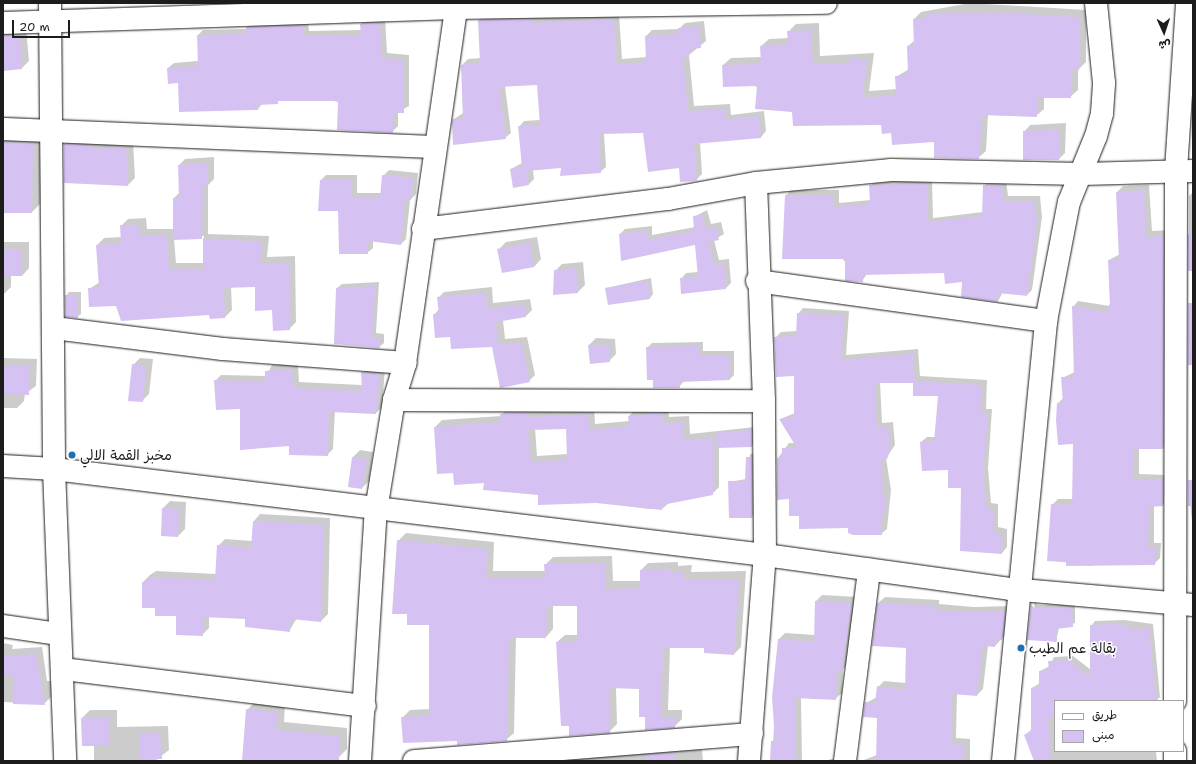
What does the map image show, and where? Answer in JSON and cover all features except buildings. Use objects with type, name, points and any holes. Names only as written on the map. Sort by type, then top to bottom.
[{"type":"street","points":[[3,23],[51,11],[826,3]]},
{"type":"street","points":[[1003,761],[1018,589],[1046,321],[1069,202],[1082,174],[1102,113],[1104,83],[1096,3]]},
{"type":"street","points":[[1175,700],[1184,604],[1187,3]]},
{"type":"street","points":[[360,761],[365,706],[376,510],[394,400],[405,363],[434,147],[456,6]]},
{"type":"street","points":[[51,11],[54,468],[58,634],[63,669],[65,761]]},
{"type":"street","points":[[3,129],[434,147]]},
{"type":"street","points":[[423,229],[668,199],[756,183],[891,170],[1082,174],[1185,170]]},
{"type":"street","points":[[749,761],[765,555],[764,401],[757,281],[756,183]]},
{"type":"street","points":[[757,281],[1046,321]]},
{"type":"street","points":[[54,328],[223,349],[405,363]]},
{"type":"street","points":[[394,400],[764,401]]},
{"type":"street","points":[[3,466],[54,468],[376,510],[765,555],[1018,589],[1184,604]]},
{"type":"street","points":[[845,761],[869,570]]},
{"type":"street","points":[[3,626],[58,634]]},
{"type":"street","points":[[63,669],[365,706]]},
{"type":"street","points":[[414,761],[606,754],[752,734]]},
{"type":"place","name":"مخبز القمة الالي","points":[[72,455]]},
{"type":"place","name":"بقالة عم الطيب","points":[[1021,648]]}]
